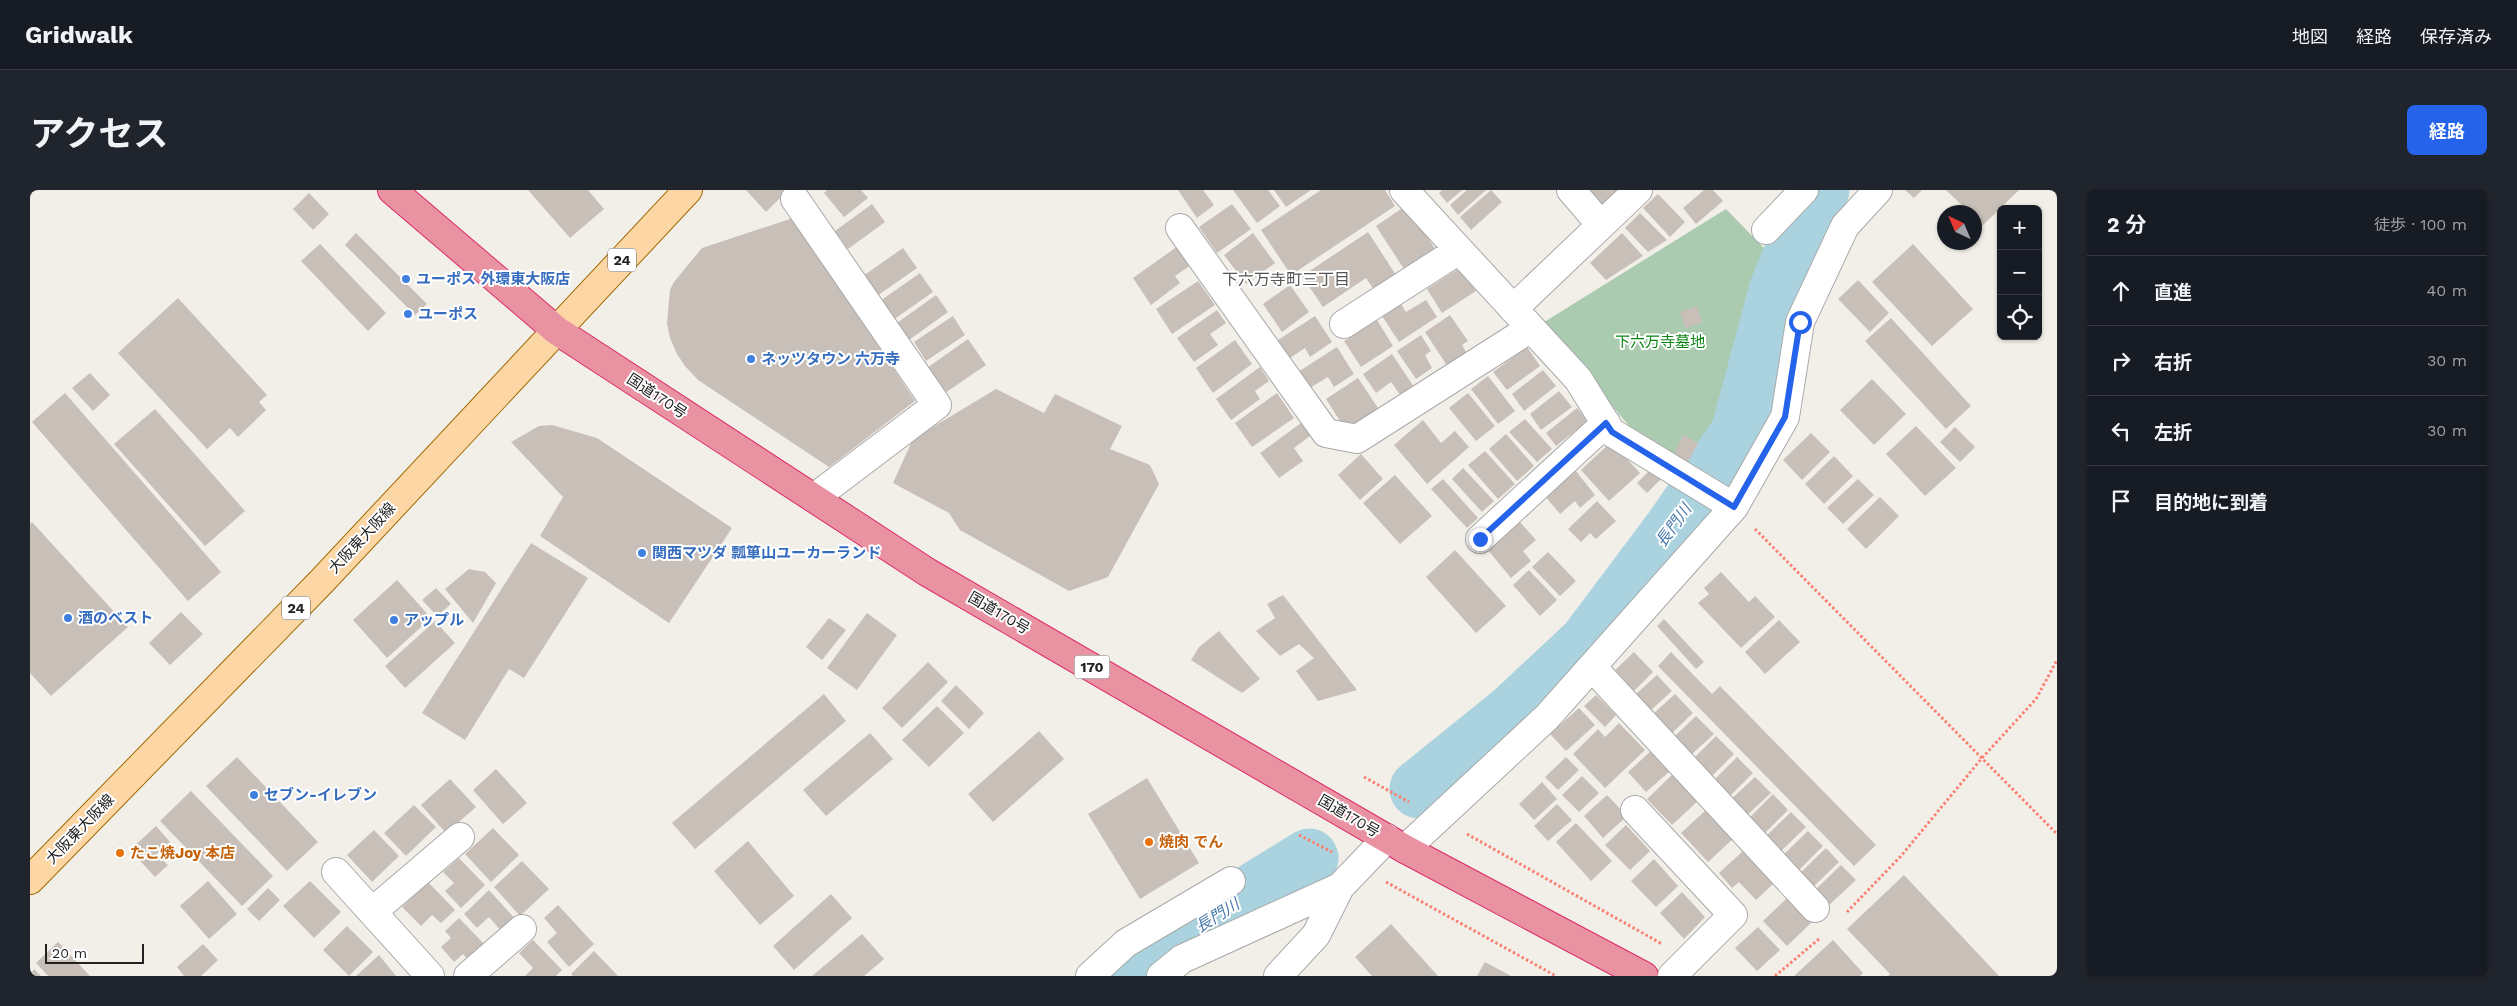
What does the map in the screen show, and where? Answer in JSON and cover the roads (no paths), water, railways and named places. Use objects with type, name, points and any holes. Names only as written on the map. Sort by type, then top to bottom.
[{"type":"highway","name":"国道170号","points":[[392,190],[556,330],[927,572],[1396,843],[1644,976]]},
{"type":"main road","name":"大阪東大阪線","points":[[30,880],[322,581],[688,190]]},
{"type":"street","points":[[1404,190],[1578,379],[1612,432],[1734,507]]},
{"type":"street","points":[[1571,190],[1601,225]]},
{"type":"street","points":[[1180,228],[1326,433],[1357,439],[1522,318],[1601,225],[1638,190]]},
{"type":"street","points":[[1766,230],[1804,190]]},
{"type":"street","points":[[1278,976],[1316,935],[1352,863],[1396,843],[1429,813],[1547,717],[1734,507],[1785,417],[1800,322],[1845,226],[1878,190]]},
{"type":"street","points":[[794,200],[938,405],[814,498]]},
{"type":"street","points":[[1344,324],[1459,250]]},
{"type":"street","points":[[1480,539],[1606,423]]},
{"type":"street","points":[[1592,667],[1815,908]]},
{"type":"street","points":[[1635,810],[1733,915],[1681,967]]},
{"type":"street","points":[[372,912],[460,837]]},
{"type":"street","points":[[336,872],[430,976]]},
{"type":"street","points":[[1090,976],[1126,943],[1231,881]]},
{"type":"street","points":[[1161,976],[1182,960],[1340,887]]},
{"type":"street","points":[[468,976],[522,928]]},
{"type":"waterway","name":"長門川","points":[[1419,789],[1512,714],[1588,643],[1672,531],[1740,433],[1779,288],[1820,190]]},
{"type":"waterway","name":"長門川","points":[[1128,976],[1147,958],[1309,858]]},
{"type":"place","name":"ユーポス 外環東大阪店","points":[[406,279]]},
{"type":"place","name":"ユーポス","points":[[408,314]]},
{"type":"place","name":"ネッツタウン 六万寺","points":[[751,359]]},
{"type":"place","name":"関西マツダ 瓢箪山ユーカーランド","points":[[642,553]]},
{"type":"place","name":"酒のベスト","points":[[68,618]]},
{"type":"place","name":"アップル","points":[[394,620]]},
{"type":"place","name":"セブン-イレブン","points":[[254,795]]},
{"type":"place","name":"焼肉 でん","points":[[1149,842]]},
{"type":"place","name":"たこ焼Joy 本店","points":[[120,853]]},
{"type":"district","name":"下六万寺町三丁目","points":[[1286,279]]},
{"type":"park label","name":"下六万寺墓地","points":[[1660,342]]}]
